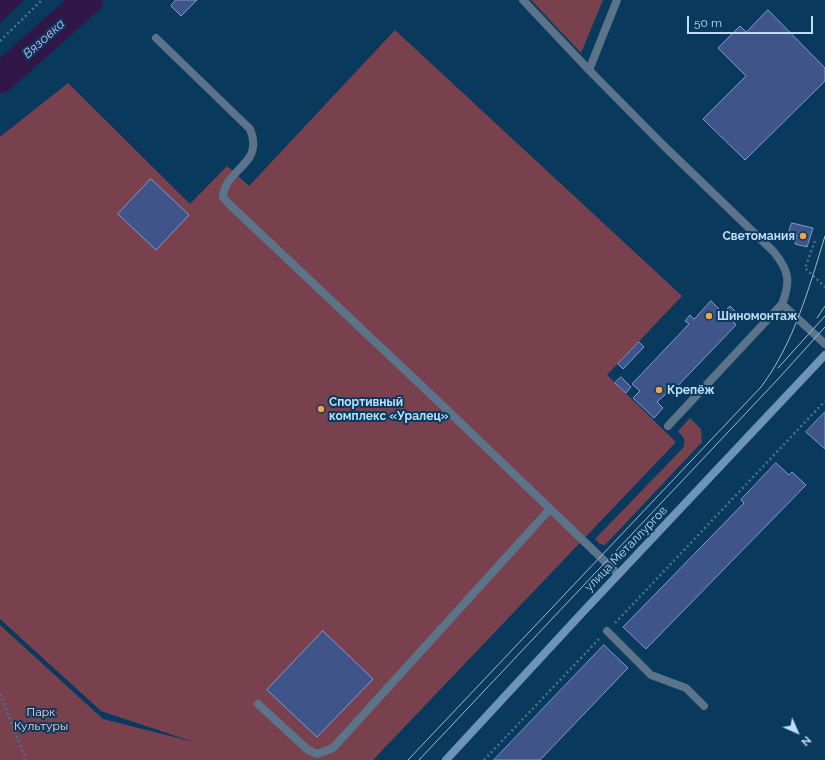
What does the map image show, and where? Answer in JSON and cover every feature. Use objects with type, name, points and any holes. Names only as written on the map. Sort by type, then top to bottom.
[{"type":"main road","name":"улица Металлургов","points":[[446,760],[618,574],[671,520],[825,355]]},
{"type":"street","points":[[523,0],[663,145],[774,252],[786,268],[788,277],[786,292],[782,304],[668,426]]},
{"type":"street","points":[[589,70],[617,0]]},
{"type":"street","points":[[156,38],[250,129],[254,146],[251,154],[247,161],[229,181],[224,190],[223,197],[229,204],[618,574]]},
{"type":"street","points":[[782,304],[825,344]]},
{"type":"street","points":[[258,704],[308,750],[317,754],[333,748],[550,509]]},
{"type":"street","points":[[607,631],[651,675],[686,688],[704,706]]},
{"type":"path","points":[[0,41],[42,0]]},
{"type":"path","points":[[815,241],[805,268],[825,287]]},
{"type":"path","points":[[484,760],[825,401]]},
{"type":"path","points":[[0,694],[26,760]]},
{"type":"green space","points":[[531,0],[603,0],[581,53]]},
{"type":"green space","name":"Спортивный комплекс «Уралец»","points":[[395,30],[682,296],[607,375],[676,442],[373,760],[0,760],[0,625],[103,719],[194,742],[101,711],[0,619],[0,137],[68,83],[190,204],[227,166],[249,186]]},
{"type":"green space","points":[[690,418],[701,429],[702,442],[605,545],[600,544],[595,539],[683,448],[683,437],[678,431]]},
{"type":"shaded area","points":[[0,0],[24,0],[0,23]]},
{"type":"building","points":[[176,0],[197,0],[181,16],[171,6]]},
{"type":"building","points":[[768,10],[825,68],[825,81],[745,160],[703,119],[746,76],[718,48],[740,26],[746,32]]},
{"type":"building","points":[[151,179],[189,215],[156,250],[118,214]]},
{"type":"building","points":[[792,223],[813,228],[807,247],[795,244],[797,235],[789,232]]},
{"type":"building","points":[[711,301],[723,313],[730,306],[740,316],[734,323],[736,325],[670,394],[668,392],[657,402],[663,408],[654,418],[633,398],[640,391],[632,384],[689,324],[685,321],[690,315],[694,319]]},
{"type":"building","points":[[639,342],[644,347],[623,369],[618,364]]},
{"type":"building","points":[[621,377],[631,387],[626,393],[615,383]]},
{"type":"building","points":[[825,412],[825,449],[806,432]]},
{"type":"building","points":[[776,463],[789,475],[792,472],[806,485],[646,649],[623,627],[744,503],[741,500]]},
{"type":"building","points":[[323,631],[373,679],[317,737],[267,690]]},
{"type":"building","points":[[604,645],[628,668],[540,760],[494,760]]},
{"type":"waterway","name":"Вязовка","points":[[0,78],[88,0]]},
{"type":"tram line","points":[[408,760],[761,387],[773,370],[792,334],[825,236]]},
{"type":"tram line","points":[[817,318],[825,306]]},
{"type":"tram line","points":[[778,368],[825,316]]},
{"type":"tram line","points":[[419,760],[779,378],[825,327]]},
{"type":"place","name":"Светомания","points":[[803,236]]},
{"type":"place","name":"Шиномонтаж","points":[[709,316]]},
{"type":"place","name":"Крепёж","points":[[659,390]]},
{"type":"place","name":"Спортивный комплекс «Уралец»","points":[[321,409]]},
{"type":"park label","name":"Парк Культуры","points":[[41,719]]}]
